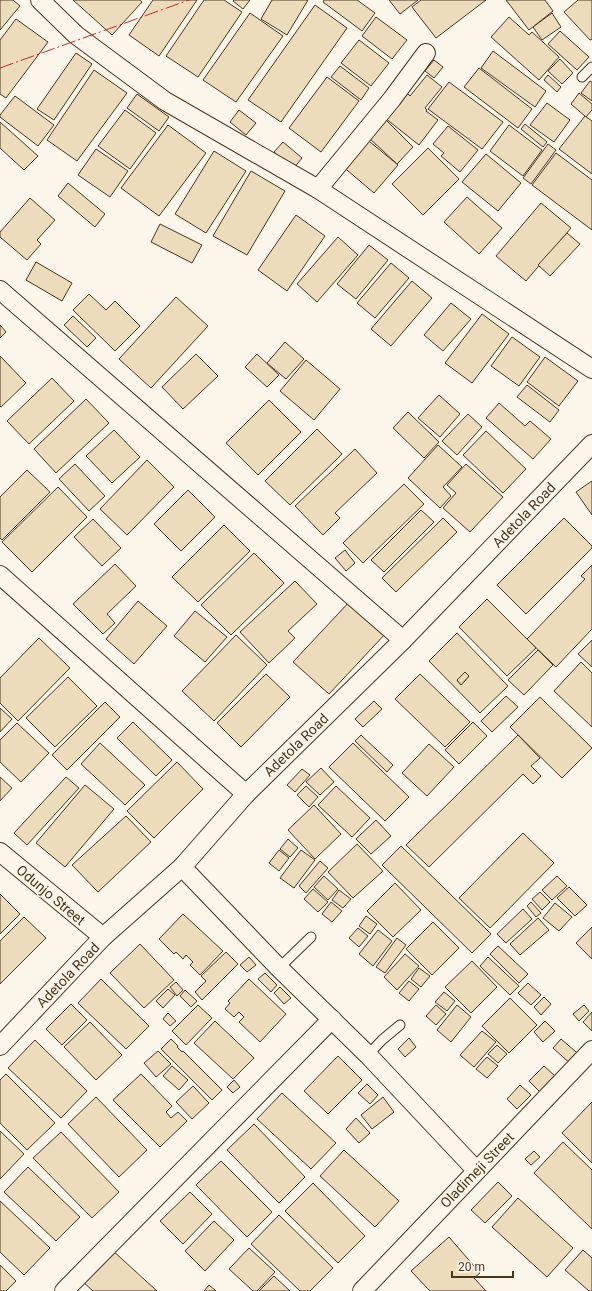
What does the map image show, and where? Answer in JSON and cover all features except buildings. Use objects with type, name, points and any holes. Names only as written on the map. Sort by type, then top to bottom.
[{"type":"street","points":[[40,0],[76,35],[165,101],[318,189],[592,369]]},
{"type":"street","points":[[318,189],[392,99],[426,53]]},
{"type":"street","points":[[0,290],[403,640]]},
{"type":"street","name":"Adetola Road","points":[[0,1046],[103,937],[182,867],[246,794],[403,640],[592,444]]},
{"type":"street","points":[[0,575],[246,794]]},
{"type":"street","name":"Odunjo Street","points":[[0,852],[103,937]]},
{"type":"street","points":[[182,867],[280,968],[368,1055],[476,1170]]},
{"type":"street","points":[[64,1291],[332,1019]]},
{"type":"street","name":"Oladimeji Street","points":[[369,1289],[476,1170],[592,1050]]},
{"type":"lane","points":[[582,78],[592,67]]},
{"type":"lane","points":[[280,968],[311,937]]},
{"type":"lane","points":[[368,1055],[382,1040],[400,1025]]},
{"type":"power","points":[[0,68],[189,0]]}]
